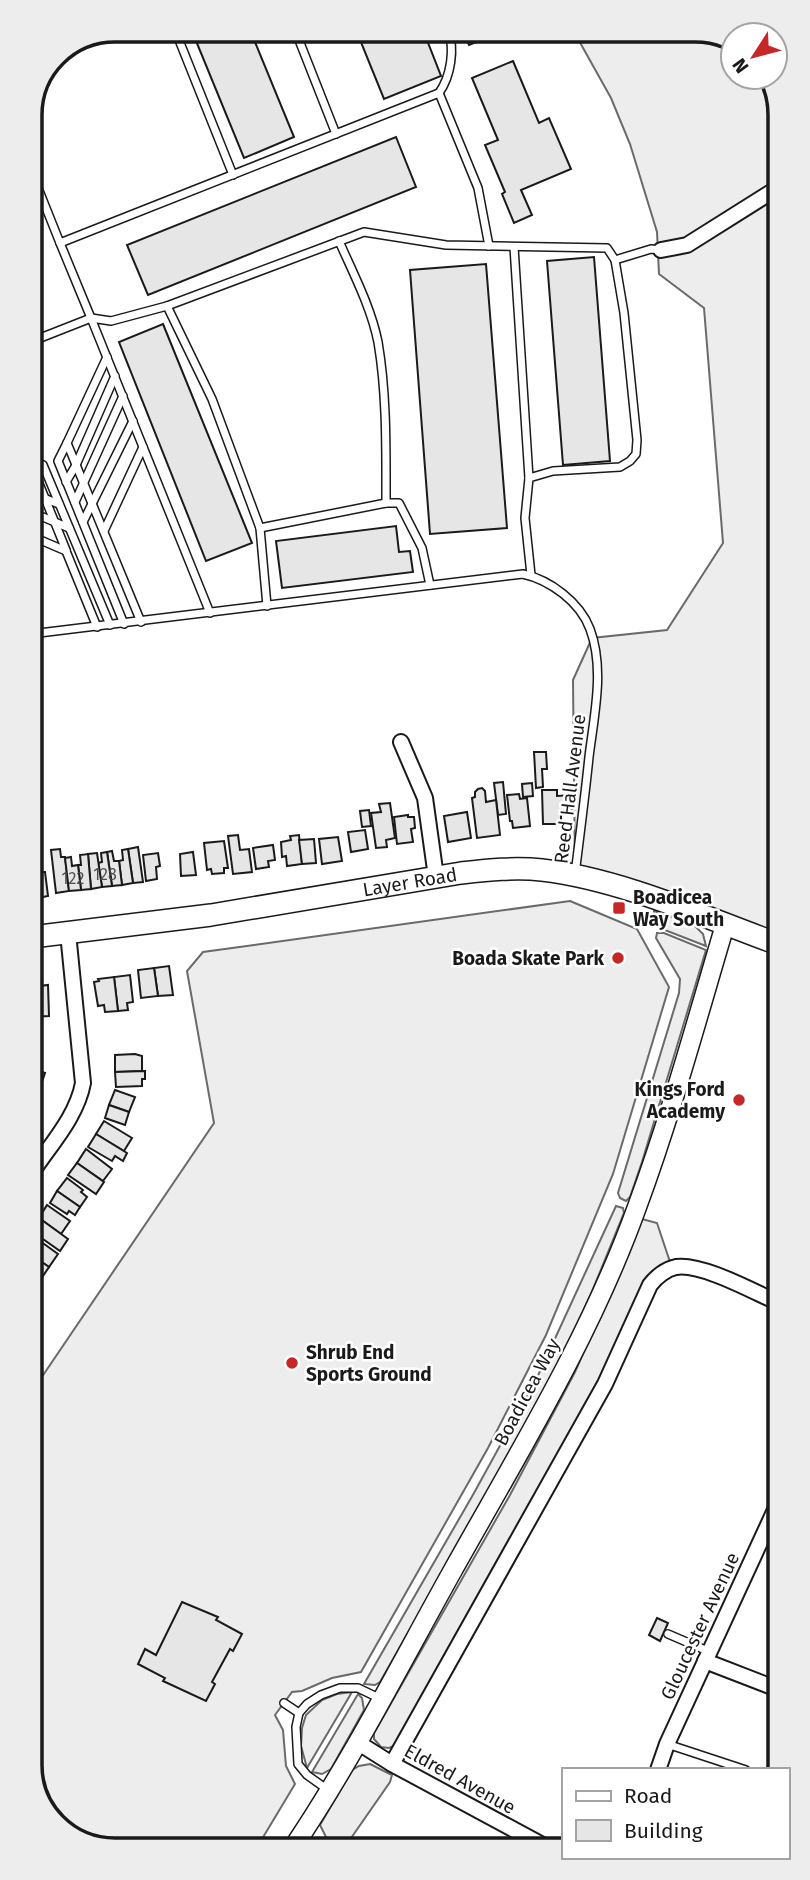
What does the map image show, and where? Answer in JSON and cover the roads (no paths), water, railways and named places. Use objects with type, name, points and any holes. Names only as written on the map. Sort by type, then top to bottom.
[{"type":"main road","name":"Layer Road","points":[[42,936],[211,915],[503,868],[575,875],[652,898],[768,940]]},
{"type":"street","points":[[661,250],[687,245],[768,194]]},
{"type":"street","points":[[401,743],[425,798],[436,877]]},
{"type":"street","name":"Boadicea Way","points":[[300,1838],[357,1742],[558,1384],[598,1300],[637,1209],[725,925]]},
{"type":"street","points":[[42,1158],[73,1111],[80,1098],[83,1083],[68,933]]},
{"type":"street","points":[[392,1764],[605,1384],[650,1285],[657,1276],[674,1267],[695,1267],[768,1298]]},
{"type":"street","name":"Gloucester Avenue","points":[[659,1768],[667,1744],[768,1525]]},
{"type":"street","points":[[707,1656],[768,1684]]},
{"type":"street","name":"Eldred Avenue","points":[[357,1742],[392,1764],[529,1838]]},
{"type":"lane","points":[[180,42],[233,174]]},
{"type":"lane","points":[[300,42],[336,134]]},
{"type":"lane","points":[[60,243],[439,93],[449,72],[452,42]]},
{"type":"lane","points":[[439,93],[478,188],[489,246]]},
{"type":"lane","points":[[42,198],[210,613]]},
{"type":"lane","points":[[42,337],[91,318],[111,321],[167,306],[364,232],[446,245],[607,248],[615,260],[624,313],[637,440],[636,454],[620,467],[553,471],[529,478]]},
{"type":"lane","points":[[339,241],[368,311],[377,341],[386,424],[386,503]]},
{"type":"lane","points":[[42,633],[531,575],[525,518],[529,478],[514,247]]},
{"type":"lane","points":[[615,260],[650,249],[661,250]]},
{"type":"lane","points":[[167,306],[212,400],[260,528],[267,606]]},
{"type":"lane","points":[[107,357],[58,461],[124,624]]},
{"type":"lane","points":[[66,482],[115,376]]},
{"type":"lane","points":[[75,502],[123,396]]},
{"type":"lane","points":[[83,522],[133,421]]},
{"type":"lane","points":[[67,443],[141,622]]},
{"type":"lane","points":[[104,531],[143,447]]},
{"type":"lane","points":[[42,464],[110,625]]},
{"type":"lane","points":[[42,481],[52,485]]},
{"type":"lane","points":[[42,493],[97,626]]},
{"type":"lane","points":[[42,497],[59,503]]},
{"type":"lane","points":[[260,528],[386,503],[399,503],[422,548],[430,585]]},
{"type":"lane","points":[[42,517],[69,528]]},
{"type":"lane","points":[[42,541],[66,551]]},
{"type":"lane","name":"Reed Hall Avenue","points":[[531,575],[568,597],[590,628],[597,668],[596,707],[575,875]]},
{"type":"lane","points":[[668,1634],[707,1656]]},
{"type":"lane","points":[[328,1791],[307,1775],[298,1764],[296,1727],[299,1713],[314,1700],[340,1688],[358,1688],[381,1699]]},
{"type":"lane","points":[[284,1703],[299,1713]]},
{"type":"lane","points":[[667,1744],[740,1768]]},
{"type":"place","name":"Boadicea Way South","points":[[619,908]]},
{"type":"place","name":"Boada Skate Park","points":[[618,958]]},
{"type":"place","name":"Kings Ford Academy","points":[[739,1100]]},
{"type":"place","name":"Shrub End Sports Ground","points":[[292,1363]]}]
